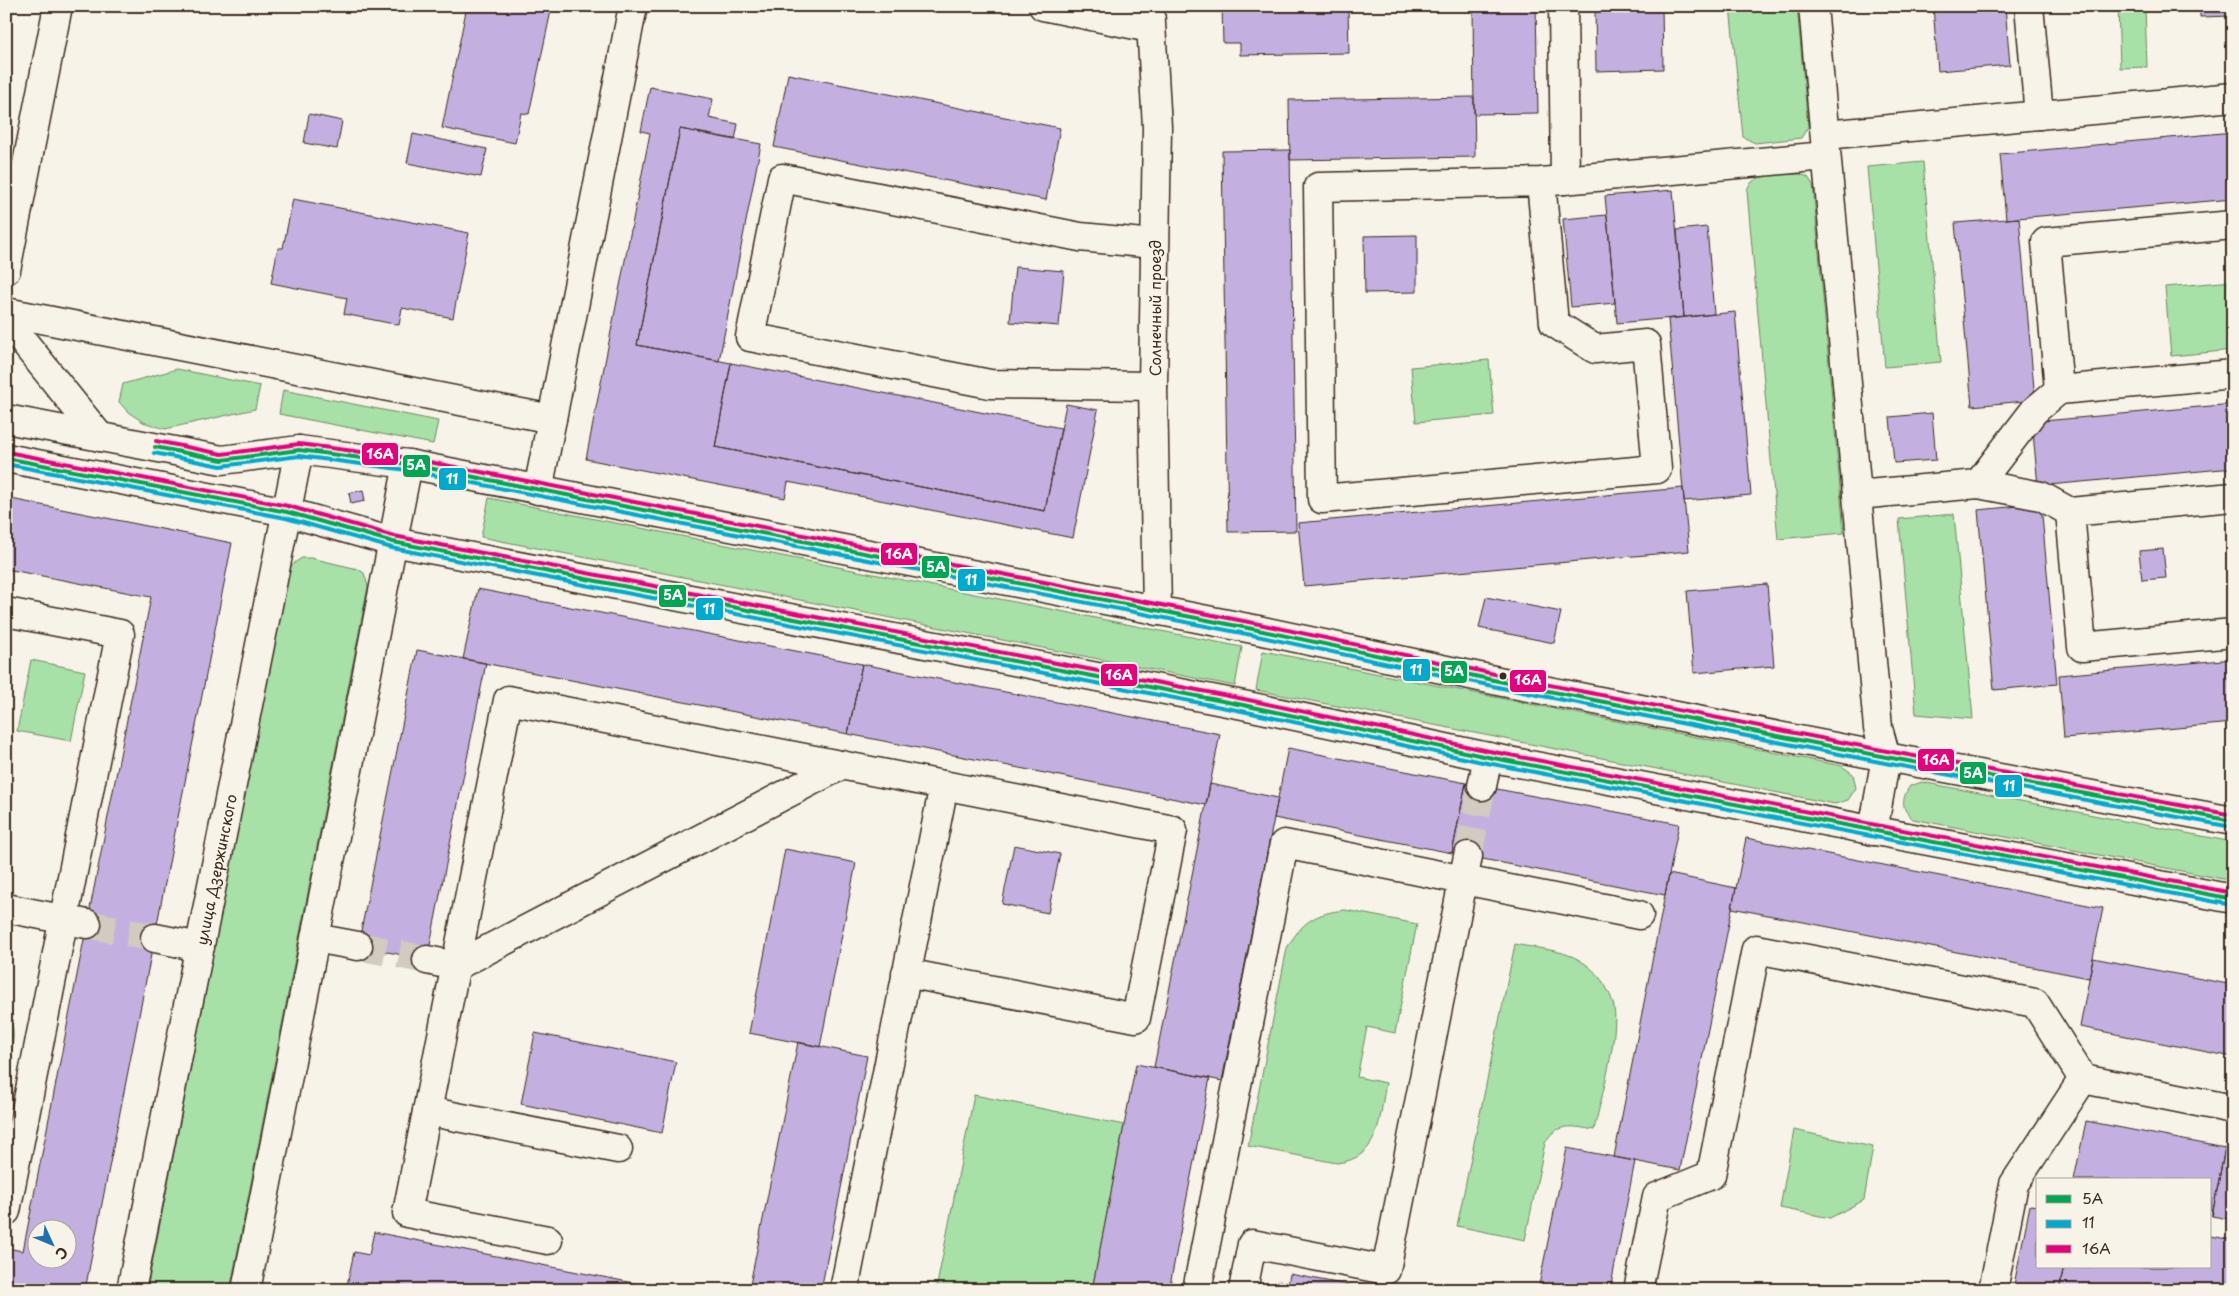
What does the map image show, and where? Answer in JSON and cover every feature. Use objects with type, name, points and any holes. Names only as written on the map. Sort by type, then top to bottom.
[{"type":"street","points":[[7,265],[58,6]]},
{"type":"street","points":[[538,490],[633,6]]},
{"type":"street","points":[[1043,6],[1150,17]]},
{"type":"street","points":[[1563,6],[1553,181],[1554,323],[1595,349],[1646,344],[1657,469],[1322,499],[1318,187],[1553,181],[2039,115],[2233,97]]},
{"type":"street","points":[[1813,6],[1878,728],[1886,757],[1873,831]]},
{"type":"street","points":[[2029,6],[2039,115]]},
{"type":"street","name":"Солнечный проезд","points":[[1150,17],[1157,127],[1153,386],[1157,610]]},
{"type":"street","points":[[1153,386],[990,384],[750,337],[782,178],[1080,236],[1154,244]]},
{"type":"street","points":[[2059,390],[2046,242],[2233,225]]},
{"type":"street","points":[[6,312],[552,419]]},
{"type":"street","points":[[6,320],[100,437]]},
{"type":"street","points":[[1978,484],[2034,411],[2059,390],[2233,374]]},
{"type":"street","points":[[6,419],[222,460],[300,450],[408,464],[1258,630],[1503,682],[1886,757],[2233,821]]},
{"type":"street","name":"улица Дзержинского","points":[[131,1290],[300,450]]},
{"type":"street","points":[[6,458],[287,512],[393,542],[1244,705],[1488,757],[2233,899]]},
{"type":"street","points":[[246,1290],[408,464]]},
{"type":"street","points":[[1857,495],[1978,484],[2041,496],[2070,512],[2233,497]]},
{"type":"street","points":[[2070,512],[2082,647],[2233,633]]},
{"type":"street","points":[[6,612],[120,634],[75,922],[6,1211]]},
{"type":"street","points":[[548,1240],[407,1213],[508,700],[1173,830],[1136,1018],[905,979]]},
{"type":"street","points":[[1482,786],[1488,757]]},
{"type":"street","points":[[427,960],[456,966],[842,766]]},
{"type":"street","points":[[844,1290],[944,785]]},
{"type":"street","points":[[1197,1290],[1284,844],[1466,868],[1640,915]]},
{"type":"street","points":[[1242,1290],[1252,1244],[1386,1270],[1466,868]]},
{"type":"street","points":[[6,908],[75,922]]},
{"type":"street","points":[[155,938],[200,947]]},
{"type":"street","points":[[315,938],[358,946]]},
{"type":"street","points":[[1638,1290],[1657,1197],[1712,1175],[1756,949],[2035,1003],[2082,1079],[2233,1109]]},
{"type":"street","points":[[1993,1290],[2014,1184],[2082,1079]]},
{"type":"street","points":[[427,1111],[618,1149]]},
{"type":"green space","points":[[1730,6],[1797,6],[1808,127],[1801,138],[1755,143],[1743,137]]},
{"type":"green space","points":[[2118,6],[2145,6],[2147,67],[2120,68]]},
{"type":"green space","points":[[1923,162],[1941,362],[1885,367],[1867,167]]},
{"type":"green space","points":[[1800,174],[1808,177],[1813,185],[1844,533],[1778,539],[1747,191],[1755,180],[1761,177]]},
{"type":"green space","points":[[2233,281],[2233,350],[2171,356],[2165,287]]},
{"type":"green space","points":[[1489,360],[1494,415],[1416,422],[1411,367]]},
{"type":"green space","points":[[177,369],[260,386],[255,409],[165,429],[143,422],[128,412],[119,402],[123,384]]},
{"type":"green space","points":[[283,390],[438,421],[433,444],[279,414]]},
{"type":"green space","points":[[489,498],[1242,647],[1235,686],[481,537]]},
{"type":"green space","points":[[1954,514],[1973,719],[1916,714],[1899,519]]},
{"type":"green space","points":[[302,558],[311,558],[358,569],[364,573],[368,586],[230,1290],[147,1290],[287,577],[292,566]]},
{"type":"green space","points":[[1263,651],[1842,766],[1853,774],[1856,788],[1848,800],[1835,804],[1256,690]]},
{"type":"green space","points":[[31,660],[85,671],[71,741],[17,731]]},
{"type":"green space","points":[[1922,782],[2233,842],[2233,881],[1913,819],[1904,808],[1905,795],[1910,786]]},
{"type":"green space","points":[[1345,910],[1417,924],[1395,1033],[1367,1027],[1357,1077],[1386,1083],[1375,1134],[1370,1145],[1362,1153],[1351,1160],[1337,1163],[1248,1146],[1287,948],[1298,932],[1310,920],[1317,916]]},
{"type":"green space","points":[[1515,944],[1551,950],[1586,964],[1604,983],[1612,999],[1615,1019],[1609,1067],[1594,1130],[1566,1127],[1549,1136],[1545,1143],[1525,1240],[1457,1226]]},
{"type":"green space","points":[[6,1014],[12,1027],[13,1042],[6,1072]]},
{"type":"green space","points":[[974,1095],[1124,1125],[1092,1290],[936,1290]]},
{"type":"green space","points":[[1794,1130],[1873,1147],[1864,1200],[1830,1218],[1780,1208]]},
{"type":"building","points":[[467,6],[552,6],[529,114],[521,113],[515,143],[442,128]]},
{"type":"building","points":[[1222,6],[1348,6],[1349,53],[1240,55],[1240,43],[1223,43]]},
{"type":"building","points":[[1473,6],[1536,6],[1538,113],[1474,114]]},
{"type":"building","points":[[1595,6],[1662,6],[1663,69],[1596,71]]},
{"type":"building","points":[[1933,6],[2005,6],[2010,65],[1938,71]]},
{"type":"building","points":[[2200,6],[2233,6],[2233,16],[2200,17]]},
{"type":"building","points":[[788,74],[1060,128],[1046,200],[774,147]]},
{"type":"building","points":[[650,87],[713,99],[709,118],[738,124],[735,140],[680,129],[637,345],[731,363],[715,447],[1045,511],[1066,404],[1098,410],[1073,538],[788,482],[785,498],[586,459],[650,133],[641,131]]},
{"type":"building","points":[[1474,97],[1475,157],[1290,160],[1289,100]]},
{"type":"building","points":[[309,114],[342,121],[337,149],[304,143]]},
{"type":"building","points":[[680,129],[761,144],[719,361],[637,345]]},
{"type":"building","points":[[2233,132],[2233,199],[2006,219],[2000,154]]},
{"type":"building","points":[[413,134],[487,149],[481,177],[407,163]]},
{"type":"building","points":[[1290,150],[1296,531],[1228,532],[1222,151]]},
{"type":"building","points":[[1673,190],[1684,317],[1617,323],[1605,196]]},
{"type":"building","points":[[293,199],[469,233],[453,318],[402,308],[399,325],[344,314],[347,298],[271,283],[278,248],[283,248]]},
{"type":"building","points":[[1607,215],[1615,303],[1571,307],[1563,219]]},
{"type":"building","points":[[2019,218],[2035,400],[1972,406],[1955,223]]},
{"type":"building","points":[[1707,227],[1714,314],[1684,317],[1677,230]]},
{"type":"building","points":[[1417,235],[1417,292],[1365,293],[1364,236]]},
{"type":"building","points":[[1015,267],[1064,271],[1059,326],[1010,322]]},
{"type":"building","points":[[1735,312],[1751,495],[1684,501],[1668,319]]},
{"type":"building","points":[[731,363],[1061,428],[1045,511],[715,447]]},
{"type":"building","points":[[2233,404],[2233,468],[2038,486],[2032,422]]},
{"type":"building","points":[[1932,413],[1936,460],[1894,463],[1890,417]]},
{"type":"building","points":[[1683,488],[1689,551],[1304,586],[1298,523]]},
{"type":"building","points":[[363,490],[365,501],[351,504],[349,493]]},
{"type":"building","points":[[6,498],[232,543],[85,1290],[6,1290],[6,1248],[23,1251],[28,1225],[28,1268],[78,1268],[78,1218],[29,1218],[151,597],[6,569]]},
{"type":"building","points":[[2041,504],[2057,684],[1994,690],[1978,510]]},
{"type":"building","points":[[2163,549],[2166,578],[2142,580],[2139,551]]},
{"type":"building","points":[[1767,584],[1774,666],[1694,673],[1687,591]]},
{"type":"building","points":[[478,589],[862,664],[848,734],[463,659]]},
{"type":"building","points":[[1486,597],[1561,612],[1554,643],[1479,628]]},
{"type":"building","points":[[417,650],[486,663],[427,960],[358,946]]},
{"type":"building","points":[[2233,659],[2233,723],[2064,738],[2059,675]]},
{"type":"building","points":[[862,664],[1220,734],[1206,805],[848,734]]},
{"type":"building","points":[[1288,748],[1466,783],[1452,853],[1274,818]]},
{"type":"building","points":[[1466,783],[1679,824],[1665,895],[1452,853]]},
{"type":"building","points":[[1210,784],[1278,798],[1222,1081],[1154,1067]]},
{"type":"building","points":[[1746,838],[2103,908],[2089,978],[1732,908]]},
{"type":"building","points":[[1014,845],[1060,854],[1048,913],[1002,904]]},
{"type":"building","points":[[785,849],[856,863],[820,1047],[749,1033]]},
{"type":"building","points":[[1669,874],[1736,888],[1680,1170],[1614,1157]]},
{"type":"building","points":[[2093,958],[2233,985],[2233,1057],[2080,1027]]},
{"type":"building","points":[[535,1033],[676,1062],[662,1133],[521,1104]]},
{"type":"building","points":[[798,1042],[867,1056],[821,1290],[749,1290]]},
{"type":"building","points":[[1136,1064],[1210,1078],[1169,1290],[1092,1290]]},
{"type":"building","points":[[2086,1121],[2225,1148],[2212,1216],[2212,1178],[2074,1178]]},
{"type":"building","points":[[1567,1148],[1635,1161],[1610,1290],[1538,1290]]},
{"type":"building","points":[[2225,1148],[2233,1150],[2233,1220],[2212,1216]]},
{"type":"building","points":[[2030,1205],[2036,1206],[2036,1268],[2064,1268],[2059,1290],[2013,1290]]},
{"type":"building","points":[[374,1232],[669,1290],[346,1290],[354,1252],[369,1255]]},
{"type":"building","points":[[2212,1236],[2233,1240],[2233,1290],[2059,1290],[2064,1268],[2212,1268]]},
{"type":"building","points":[[1290,1274],[1373,1290],[1287,1290]]},
{"type":"building","points":[[1279,1281],[1288,1283],[1287,1290],[1277,1290]]},
{"type":"tunnel","points":[[1468,856],[1482,786]]},
{"type":"tunnel","points":[[87,924],[155,938]]},
{"type":"tunnel","points":[[358,946],[427,960]]},
{"type":"transit line","name":"16А","points":[[156,441],[222,454],[299,444],[409,458],[1259,624],[1504,676],[1887,751],[2233,815]]},
{"type":"transit line","name":"5А","points":[[155,447],[222,460],[299,450],[408,464],[1258,630],[1503,682],[1886,757],[2233,821]]},
{"type":"transit line","name":"16А","points":[[7,452],[288,506],[394,536],[1244,699],[1489,751],[2233,893]]},
{"type":"transit line","name":"11","points":[[154,453],[221,466],[299,456],[407,470],[1257,636],[1502,688],[1885,763],[2232,827]]},
{"type":"transit line","name":"5А","points":[[6,458],[287,512],[393,542],[1243,705],[1488,757],[2233,899]]},
{"type":"transit line","name":"11","points":[[6,464],[286,518],[392,548],[1242,711],[1487,763],[2232,905]]}]
